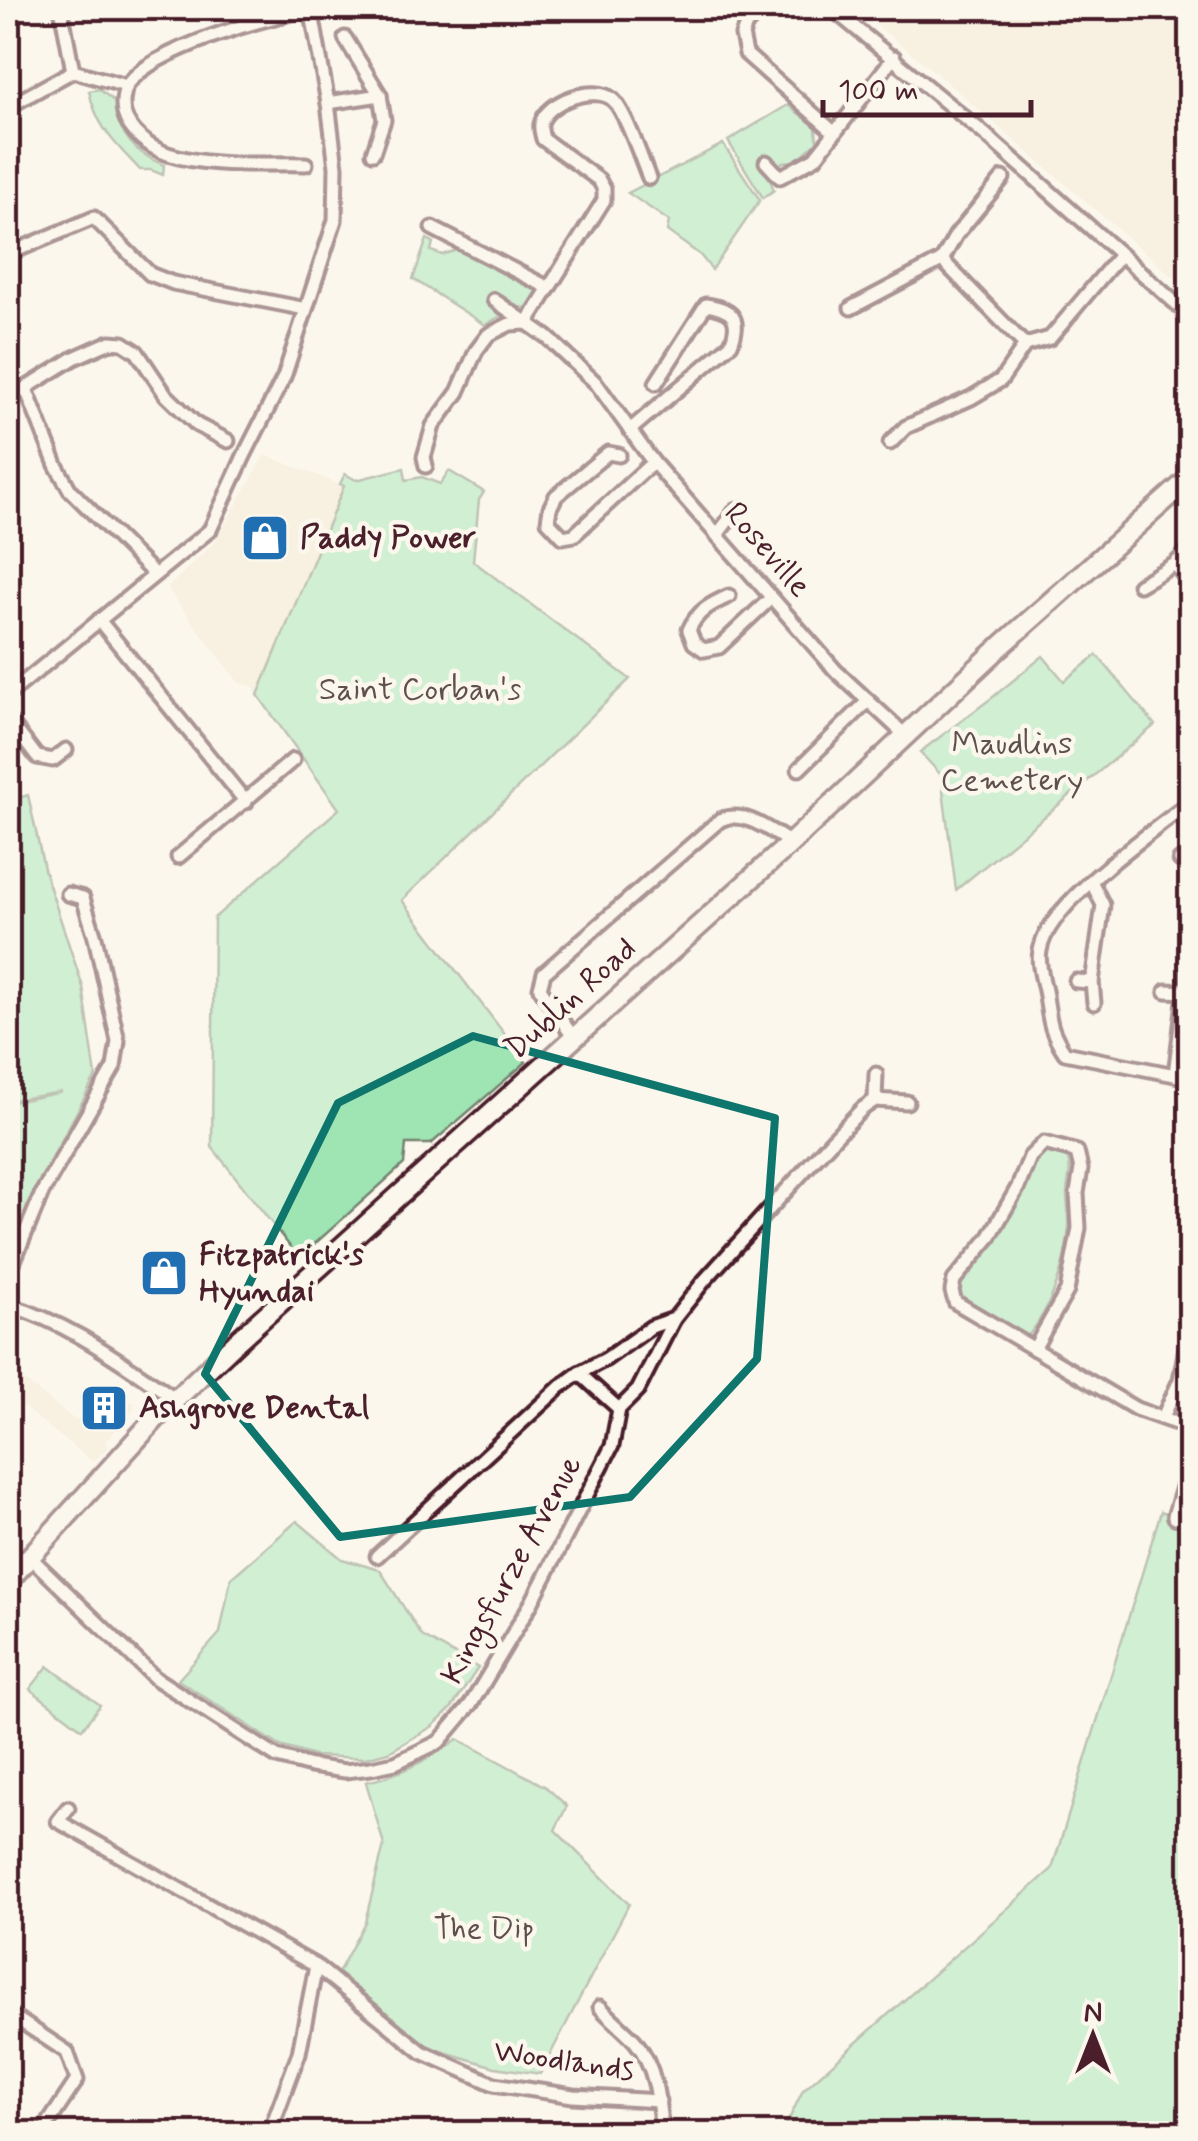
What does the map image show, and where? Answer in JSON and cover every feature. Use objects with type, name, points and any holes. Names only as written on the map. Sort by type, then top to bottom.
[{"type":"main road","name":"Dublin Road","points":[[8,1581],[156,1418],[276,1304],[1190,478]]},
{"type":"street","points":[[61,8],[73,72]]},
{"type":"street","points":[[8,695],[210,530],[284,377],[335,220],[336,167],[312,8],[190,44],[143,70],[126,86],[122,106],[127,124],[166,154],[206,161],[306,164]]},
{"type":"street","points":[[762,8],[742,35],[746,54],[835,133]]},
{"type":"street","points":[[832,8],[894,57],[1190,316]]},
{"type":"street","points":[[346,38],[380,94],[384,120],[373,153]]},
{"type":"street","points":[[766,162],[780,177],[816,158],[894,57]]},
{"type":"street","points":[[8,107],[73,72],[126,86]]},
{"type":"street","points":[[426,466],[424,457],[433,426],[458,392],[476,351],[488,335],[510,324],[527,323],[604,200],[599,180],[543,140],[540,127],[547,112],[558,104],[595,92],[617,102],[649,178]]},
{"type":"street","points":[[328,103],[380,94]]},
{"type":"street","points":[[850,308],[942,260],[956,234],[1003,178]]},
{"type":"street","points":[[8,254],[94,218],[150,274],[172,283],[306,310]]},
{"type":"street","points":[[432,228],[549,288]]},
{"type":"street","points":[[890,442],[906,427],[1001,380],[1025,345],[1050,338],[1120,255]]},
{"type":"street","points":[[942,260],[1025,345]]},
{"type":"street","name":"Roseville","points":[[494,300],[572,358],[596,382],[652,462],[771,598],[836,672],[905,735]]},
{"type":"street","points":[[630,430],[731,344],[736,332],[734,319],[724,308],[706,305],[656,384]]},
{"type":"street","points":[[8,399],[74,358],[110,342],[123,343],[137,352],[166,396],[197,425],[228,442]]},
{"type":"street","points":[[26,388],[56,466],[70,490],[154,574]]},
{"type":"street","points":[[619,455],[608,454],[556,496],[548,521],[562,537],[574,534],[652,462]]},
{"type":"street","points":[[717,535],[736,510]]},
{"type":"street","points":[[1139,585],[1175,564],[1190,549]]},
{"type":"street","points":[[1175,564],[1190,584]]},
{"type":"street","points":[[730,596],[694,617],[689,630],[694,643],[704,650],[719,647],[771,598]]},
{"type":"street","points":[[99,620],[246,802]]},
{"type":"street","points":[[798,769],[868,701]]},
{"type":"street","points":[[8,719],[37,757],[53,760],[66,750]]},
{"type":"street","points":[[178,857],[293,760]]},
{"type":"street","points":[[1190,802],[1091,881],[1049,925],[1039,952],[1051,1033],[1065,1053],[1190,1078]]},
{"type":"street","points":[[573,1037],[540,988],[544,974],[720,820],[739,816],[790,843]]},
{"type":"street","points":[[1091,881],[1103,905],[1092,982],[1094,1003]]},
{"type":"street","points":[[8,1275],[42,1193],[114,1067],[118,1041],[95,937],[83,898],[68,894]]},
{"type":"street","points":[[1175,1075],[1190,952]]},
{"type":"street","points":[[1076,981],[1092,982]]},
{"type":"street","points":[[1166,991],[1185,992]]},
{"type":"street","points":[[876,1074],[875,1100],[907,1102]]},
{"type":"street","name":"Kingsfurze Avenue","points":[[30,1558],[154,1678],[277,1757],[345,1771],[395,1763],[439,1742],[471,1704],[532,1602],[612,1446],[619,1409],[638,1390],[674,1319],[823,1151],[875,1100]]},
{"type":"street","points":[[1034,1348],[1067,1291],[1079,1228],[1076,1193],[1081,1169],[1076,1152],[1044,1143],[1030,1157],[1018,1188],[989,1238],[954,1280],[955,1302],[1136,1409],[1190,1428]]},
{"type":"street","points":[[8,1305],[68,1328],[176,1399]]},
{"type":"street","name":"Kingsfurze Avenue","points":[[377,1556],[560,1387],[651,1327],[674,1319]]},
{"type":"street","points":[[1163,1417],[1180,1380],[1190,1326]]},
{"type":"street","points":[[579,1373],[619,1409]]},
{"type":"street","points":[[1176,1516],[1190,1468]]},
{"type":"street","name":"Woodlands","points":[[68,1808],[58,1821],[316,1966],[422,2052],[494,2084],[573,2096],[659,2100]]},
{"type":"street","points":[[269,2134],[299,2053],[316,1966]]},
{"type":"street","name":"Woodlands","points":[[600,2007],[638,2044],[651,2070],[662,2134]]},
{"type":"street","points":[[8,2014],[68,2052],[77,2080],[41,2134]]},
{"type":"highlighted area","points":[[473,1036],[775,1118],[757,1359],[630,1497],[340,1537],[205,1374],[338,1103]]},
{"type":"shaded area","points":[[855,8],[1190,8],[1190,291],[929,67]]},
{"type":"shaded area","points":[[265,455],[344,486],[258,695],[252,686],[239,683],[167,588],[216,541]]},
{"type":"shaded area","points":[[8,1368],[76,1421],[104,1389],[135,1403],[132,1412],[105,1442],[109,1446],[93,1462],[8,1395]]},
{"type":"green space","points":[[99,89],[115,102],[129,141],[144,155],[164,165],[163,175],[140,170],[108,134],[89,91]]},
{"type":"green space","points":[[788,105],[816,127],[817,142],[796,161],[783,162],[768,175],[774,190],[763,198],[728,141]]},
{"type":"green space","points":[[723,144],[760,200],[712,270],[700,255],[667,231],[669,221],[628,193]]},
{"type":"green space","points":[[427,239],[433,242],[431,251],[442,255],[460,249],[542,291],[530,308],[517,307],[485,325],[413,279]]},
{"type":"green space","name":"Saint Corban's","points":[[404,468],[406,480],[422,477],[440,484],[449,471],[484,492],[479,500],[473,561],[630,679],[402,900],[526,1062],[431,1144],[406,1144],[404,1164],[299,1258],[212,1147],[214,918],[339,809],[258,695],[344,486],[340,484],[345,474],[356,480]]},
{"type":"green space","name":"Maudlins Cemetery","points":[[1097,655],[1155,725],[956,890],[941,775],[920,752],[1043,656],[1064,681]]},
{"type":"green space","points":[[28,795],[45,873],[83,987],[96,1076],[38,1184],[8,1255],[8,1103],[62,1092],[8,1101],[8,801]]},
{"type":"green space","points":[[1042,1152],[1067,1157],[1069,1227],[1056,1284],[1028,1336],[958,1297],[958,1284],[1001,1227],[1024,1187],[1031,1162]]},
{"type":"green space","points":[[1161,1511],[1190,1523],[1190,2133],[782,2134],[803,2090],[1052,1869]]},
{"type":"green space","points":[[297,1521],[342,1559],[380,1570],[422,1636],[478,1668],[451,1709],[433,1726],[389,1752],[365,1758],[314,1756],[280,1746],[178,1680],[220,1633],[231,1578]]},
{"type":"green space","points":[[48,1666],[100,1705],[82,1729],[30,1689]]},
{"type":"green space","name":"The Dip","points":[[458,1739],[546,1787],[567,1806],[555,1830],[629,1904],[540,2074],[495,2067],[424,2046],[337,1975],[365,1922],[384,1845],[366,1782],[415,1765]]},
{"type":"place","name":"Paddy Power","points":[[265,538]]},
{"type":"place","name":"Fitzpatrick's Hyundai","points":[[164,1273]]},
{"type":"place","name":"Ashgrove Dental","points":[[104,1408]]}]
